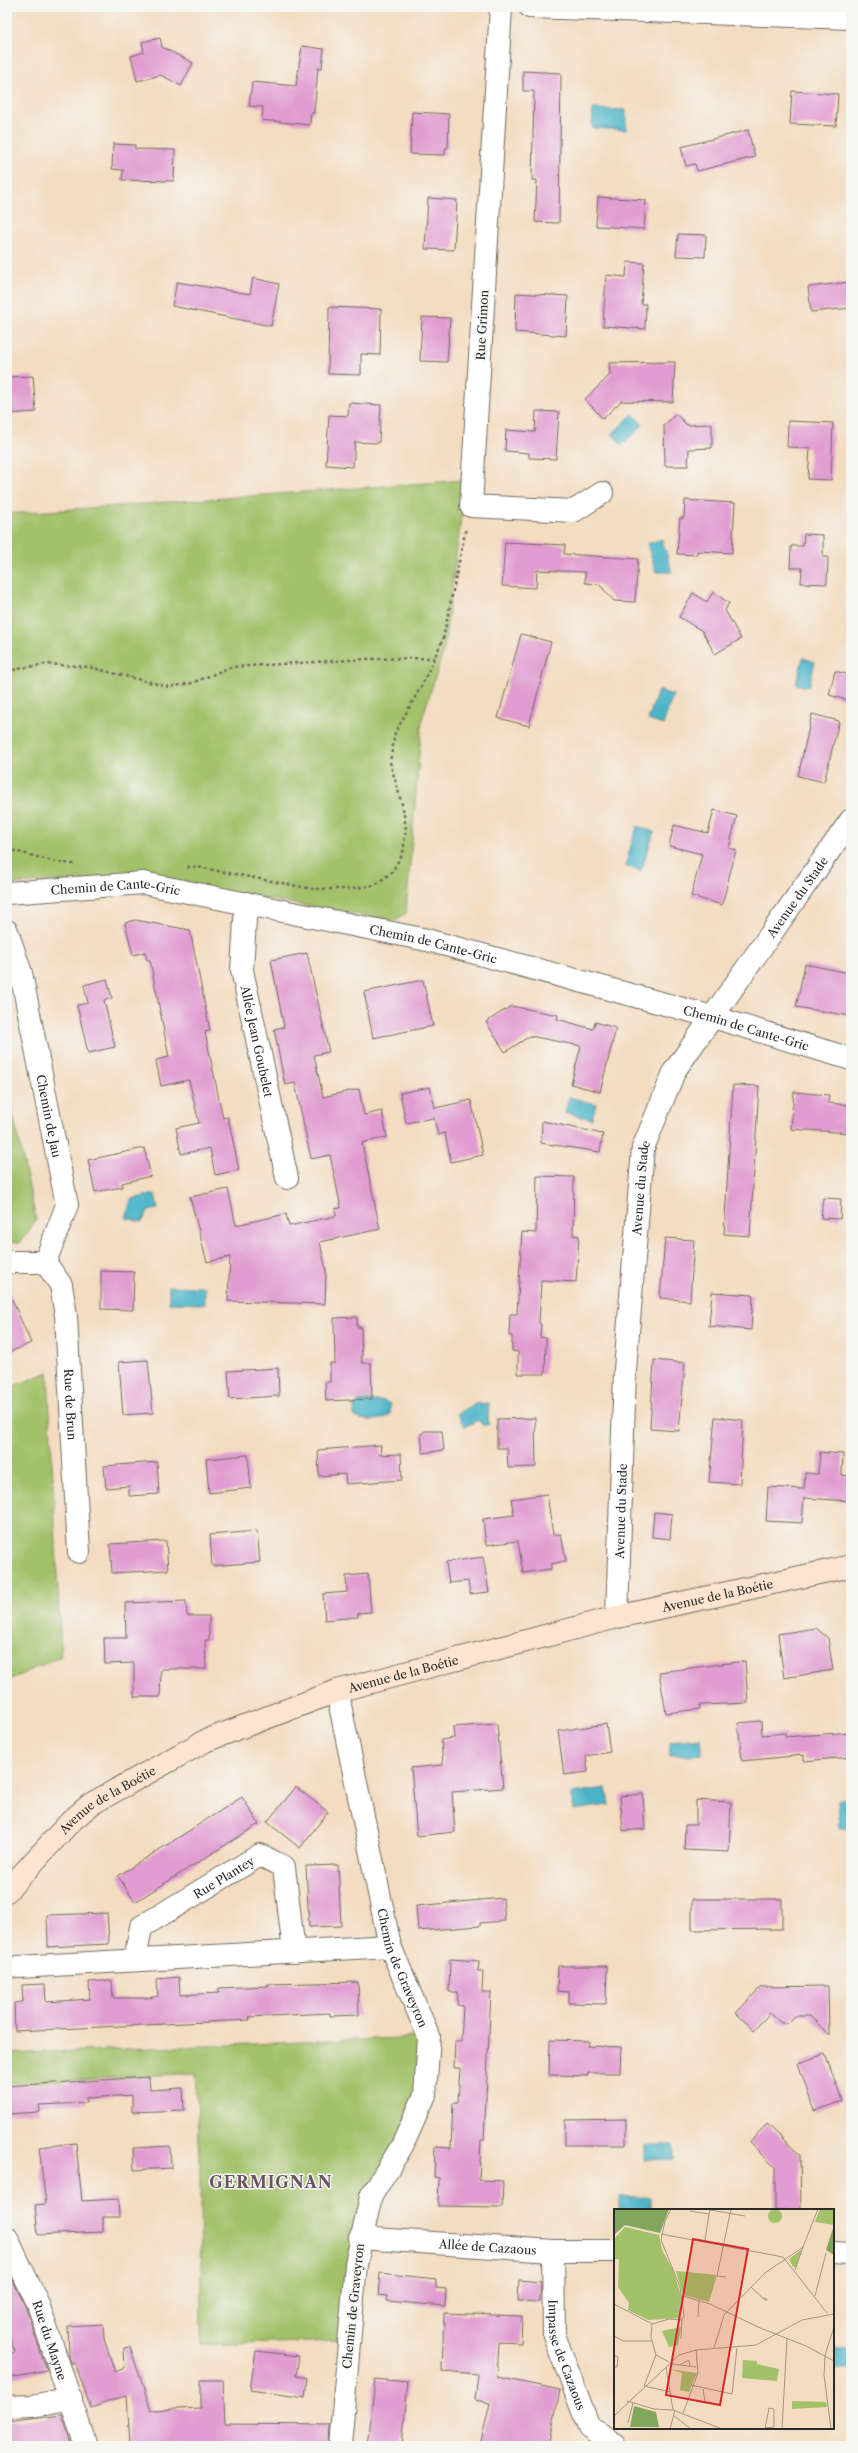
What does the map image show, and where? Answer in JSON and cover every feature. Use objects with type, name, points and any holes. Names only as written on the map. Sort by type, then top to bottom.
[{"type":"main road","name":"Avenue de la Boétie","points":[[7,1891],[71,1821],[91,1804],[205,1741],[337,1691],[617,1617],[851,1566]]},
{"type":"street","name":"Rue Grimon","points":[[471,506],[501,7]]},
{"type":"street","points":[[530,7],[851,18]]},
{"type":"street","points":[[471,506],[574,511],[602,493]]},
{"type":"street","name":"Avenue du Stade","points":[[617,1617],[625,1370],[642,1155],[675,1070],[851,820]]},
{"type":"street","name":"Chemin de Cante-Gric","points":[[7,894],[143,883],[427,940],[713,1017],[851,1059]]},
{"type":"street","name":"Allée Jean Goubelet","points":[[246,904],[242,970],[287,1178]]},
{"type":"street","name":"Chemin de Jau","points":[[7,931],[21,973],[67,1206],[45,1262]]},
{"type":"street","points":[[7,1262],[45,1262]]},
{"type":"street","name":"Rue de Brun","points":[[45,1262],[61,1285],[66,1316],[79,1552]]},
{"type":"street","name":"Chemin de Graveyron","points":[[337,1691],[390,1946],[429,2037],[425,2095],[402,2146],[371,2196],[360,2238],[356,2264],[340,2446]]},
{"type":"street","name":"Rue Plantey","points":[[135,1960],[140,1927],[260,1855],[284,1866],[294,1952]]},
{"type":"street","points":[[18,1967],[390,1946]]},
{"type":"street","name":"Rue du Mayne","points":[[7,2238],[38,2304],[86,2446]]},
{"type":"street","name":"Allée de Cazaous","points":[[360,2238],[553,2251],[614,2252]]},
{"type":"street","name":"Impasse de Cazaous","points":[[553,2251],[554,2335],[589,2426],[614,2445]]},
{"type":"street","points":[[834,2253],[851,2254]]},
{"type":"street","points":[[7,2407],[32,2406],[71,2398]]},
{"type":"path","points":[[182,867],[197,867],[320,889],[350,889],[375,885],[392,872],[403,853],[406,829],[404,808],[390,762],[395,733],[423,684],[443,638],[471,506]]},
{"type":"path","points":[[7,671],[46,664],[89,667],[169,687],[192,683],[231,667],[366,658],[434,658]]},
{"type":"path","points":[[7,849],[56,862],[78,864]]},
{"type":"green space","points":[[466,480],[444,649],[422,719],[406,913],[394,921],[139,877],[7,884],[7,514]]},
{"type":"green space","points":[[7,1086],[36,1220],[21,1242],[7,1243]]},
{"type":"green space","points":[[48,1372],[61,1656],[7,1681],[7,1389]]},
{"type":"green space","points":[[423,2037],[428,2064],[412,2096],[404,2141],[393,2155],[341,2341],[201,2345],[200,2161],[196,2073],[7,2084],[7,2054]]},
{"type":"water","points":[[593,109],[626,110],[626,130],[592,128]]},
{"type":"water","points":[[633,414],[643,425],[622,445],[612,434]]},
{"type":"water","points":[[662,539],[672,572],[656,572],[647,544]]},
{"type":"water","points":[[803,658],[815,662],[809,687],[796,684]]},
{"type":"water","points":[[658,690],[673,695],[663,725],[648,720]]},
{"type":"water","points":[[637,826],[654,832],[641,871],[625,866]]},
{"type":"water","points":[[569,1097],[596,1104],[592,1119],[565,1113]]},
{"type":"water","points":[[155,1194],[158,1209],[148,1211],[142,1222],[126,1218],[131,1199]]},
{"type":"water","points":[[169,1286],[205,1287],[205,1304],[169,1303]]},
{"type":"water","points":[[358,1401],[385,1401],[390,1404],[390,1415],[378,1420],[358,1418],[354,1416],[354,1405]]},
{"type":"water","points":[[489,1403],[488,1425],[482,1425],[478,1420],[465,1427],[457,1414],[475,1404]]},
{"type":"water","points":[[701,1738],[702,1754],[670,1756],[669,1741]]},
{"type":"water","points":[[606,1788],[609,1805],[574,1810],[571,1793]]},
{"type":"water","points":[[851,1798],[851,1827],[840,1828],[838,1799]]},
{"type":"water","points":[[645,2145],[673,2145],[673,2159],[645,2160]]},
{"type":"water","points":[[650,2197],[650,2209],[619,2209],[619,2198]]},
{"type":"water","points":[[834,2349],[851,2349],[851,2369],[835,2369]]},
{"type":"building","points":[[160,38],[162,47],[193,63],[181,86],[161,75],[137,81],[131,56],[144,52],[142,42]]},
{"type":"building","points":[[302,46],[324,49],[322,68],[318,68],[314,113],[311,113],[310,125],[262,120],[263,107],[249,106],[252,82],[296,86]]},
{"type":"building","points":[[523,71],[561,73],[559,223],[535,222],[537,180],[532,180],[534,91],[523,91]]},
{"type":"building","points":[[792,91],[838,94],[836,126],[790,124]]},
{"type":"building","points":[[412,112],[449,114],[448,148],[445,148],[445,155],[410,154]]},
{"type":"building","points":[[748,130],[755,157],[697,171],[695,164],[686,166],[681,147]]},
{"type":"building","points":[[113,144],[135,145],[135,149],[175,150],[174,181],[122,180],[123,170],[112,169]]},
{"type":"building","points":[[598,197],[646,200],[644,229],[596,226]]},
{"type":"building","points":[[428,198],[457,200],[454,250],[425,249]]},
{"type":"building","points":[[678,234],[706,235],[705,257],[676,256]]},
{"type":"building","points":[[627,262],[644,263],[641,304],[646,304],[645,329],[603,326],[606,275],[626,277]]},
{"type":"building","points":[[253,278],[279,284],[271,326],[172,306],[177,282],[250,294]]},
{"type":"building","points":[[851,282],[851,308],[811,312],[808,287]]},
{"type":"building","points":[[516,293],[568,296],[566,336],[515,332]]},
{"type":"building","points":[[329,307],[381,309],[380,355],[361,354],[361,375],[328,374]]},
{"type":"building","points":[[422,317],[450,318],[447,362],[420,361]]},
{"type":"building","points":[[675,362],[673,402],[621,401],[603,419],[585,399],[610,375],[609,363]]},
{"type":"building","points":[[33,376],[36,412],[7,414],[7,377]]},
{"type":"building","points":[[349,403],[381,405],[379,443],[355,442],[353,467],[326,465],[329,415],[348,416]]},
{"type":"building","points":[[536,411],[559,412],[556,459],[529,458],[529,453],[505,451],[506,430],[535,432]]},
{"type":"building","points":[[676,414],[687,425],[712,424],[712,448],[689,449],[688,466],[665,466],[664,425]]},
{"type":"building","points":[[788,421],[833,423],[831,480],[808,479],[810,448],[787,447]]},
{"type":"building","points":[[685,500],[735,503],[732,553],[697,551],[697,555],[677,554],[680,518],[684,518]]},
{"type":"building","points":[[804,534],[823,535],[823,557],[828,557],[827,584],[801,583],[802,568],[790,568],[791,546],[803,546]]},
{"type":"building","points":[[505,542],[565,545],[564,554],[638,559],[635,602],[614,601],[599,584],[585,583],[585,572],[537,570],[536,588],[502,586]]},
{"type":"building","points":[[713,592],[729,603],[725,610],[741,639],[715,654],[702,631],[679,617],[693,593],[707,602]]},
{"type":"building","points":[[521,634],[551,642],[529,726],[498,718]]},
{"type":"building","points":[[835,671],[851,675],[851,701],[829,695]]},
{"type":"building","points":[[812,714],[839,721],[824,782],[798,776]]},
{"type":"building","points":[[714,810],[737,816],[729,848],[736,850],[722,905],[691,896],[702,854],[669,846],[674,825],[708,833]]},
{"type":"building","points":[[135,920],[190,930],[210,1031],[205,1032],[223,1118],[228,1117],[239,1170],[215,1175],[210,1148],[181,1154],[176,1128],[199,1123],[189,1080],[161,1086],[156,1060],[169,1057],[150,960],[147,960],[145,952],[133,955],[125,923]]},
{"type":"building","points":[[307,953],[329,1052],[314,1055],[323,1097],[359,1089],[364,1115],[382,1111],[387,1137],[362,1143],[380,1229],[320,1242],[326,1271],[325,1304],[228,1301],[230,1257],[207,1262],[190,1197],[228,1189],[236,1225],[286,1214],[289,1226],[336,1216],[335,1209],[341,1208],[330,1155],[311,1159],[295,1083],[285,1085],[274,1029],[284,1027],[271,960]]},
{"type":"building","points":[[805,964],[849,973],[847,983],[851,984],[851,1016],[796,1007]]},
{"type":"building","points":[[107,979],[112,998],[104,1000],[115,1047],[88,1053],[77,1005],[88,1003],[84,985]]},
{"type":"building","points":[[423,980],[433,1026],[373,1038],[364,992]]},
{"type":"building","points":[[511,1006],[558,1015],[557,1019],[593,1029],[595,1022],[616,1028],[600,1092],[571,1084],[581,1046],[530,1036],[505,1052],[486,1022]]},
{"type":"building","points":[[733,1085],[759,1086],[750,1236],[724,1234]]},
{"type":"building","points":[[430,1087],[435,1108],[471,1100],[483,1155],[451,1162],[445,1133],[438,1135],[434,1118],[406,1123],[400,1093]]},
{"type":"building","points":[[794,1092],[829,1095],[828,1103],[851,1105],[851,1133],[791,1129]]},
{"type":"building","points":[[542,1121],[603,1134],[600,1152],[541,1143]]},
{"type":"building","points":[[144,1148],[151,1176],[122,1183],[122,1187],[95,1192],[88,1160]]},
{"type":"building","points":[[537,1176],[574,1177],[573,1235],[579,1236],[576,1282],[541,1280],[539,1323],[541,1324],[540,1337],[546,1338],[545,1374],[518,1374],[518,1352],[512,1351],[512,1336],[509,1335],[510,1314],[517,1314],[522,1232],[536,1233]]},
{"type":"building","points":[[823,1198],[841,1199],[840,1219],[821,1218]]},
{"type":"building","points":[[665,1238],[694,1240],[690,1301],[660,1298]]},
{"type":"building","points":[[101,1271],[134,1272],[133,1310],[101,1309]]},
{"type":"building","points":[[7,1288],[31,1343],[7,1353]]},
{"type":"building","points":[[712,1292],[753,1295],[751,1330],[709,1326]]},
{"type":"building","points":[[357,1317],[357,1327],[361,1327],[362,1363],[371,1363],[372,1399],[326,1401],[325,1382],[330,1382],[330,1363],[335,1363],[334,1318]]},
{"type":"building","points":[[148,1360],[153,1413],[123,1415],[119,1362]]},
{"type":"building","points":[[654,1360],[685,1363],[679,1431],[650,1429]]},
{"type":"building","points":[[278,1368],[279,1396],[230,1399],[228,1371]]},
{"type":"building","points":[[715,1417],[743,1420],[740,1484],[709,1482]]},
{"type":"building","points":[[535,1418],[536,1467],[508,1468],[507,1448],[497,1448],[497,1419]]},
{"type":"building","points":[[425,1431],[442,1431],[444,1450],[423,1453],[421,1434]]},
{"type":"building","points":[[381,1445],[380,1455],[401,1454],[402,1480],[346,1484],[345,1474],[319,1476],[318,1450]]},
{"type":"building","points":[[820,1452],[843,1454],[842,1475],[851,1476],[850,1501],[804,1498],[802,1523],[766,1521],[768,1487],[804,1489],[805,1473],[818,1474]]},
{"type":"building","points":[[248,1455],[251,1488],[209,1493],[206,1459]]},
{"type":"building","points":[[157,1462],[159,1494],[129,1496],[129,1486],[106,1488],[104,1466]]},
{"type":"building","points":[[547,1494],[553,1535],[561,1534],[566,1561],[551,1564],[551,1569],[523,1573],[518,1541],[486,1545],[483,1519],[514,1515],[511,1499]]},
{"type":"building","points":[[654,1512],[672,1514],[670,1539],[652,1537]]},
{"type":"building","points":[[257,1531],[260,1562],[212,1566],[210,1535]]},
{"type":"building","points":[[166,1541],[168,1570],[112,1573],[110,1544]]},
{"type":"building","points":[[483,1557],[489,1592],[470,1594],[468,1581],[449,1583],[446,1562]]},
{"type":"building","points":[[368,1574],[371,1612],[358,1613],[358,1617],[325,1620],[323,1594],[347,1592],[346,1576]]},
{"type":"building","points":[[186,1601],[187,1616],[209,1616],[209,1640],[205,1640],[206,1669],[161,1669],[160,1697],[134,1697],[134,1663],[105,1664],[104,1638],[126,1638],[125,1603]]},
{"type":"building","points":[[816,1628],[828,1638],[833,1670],[784,1678],[778,1634]]},
{"type":"building","points":[[745,1661],[748,1703],[700,1705],[700,1709],[666,1713],[659,1672]]},
{"type":"building","points":[[761,1721],[762,1735],[785,1733],[785,1737],[851,1732],[851,1757],[804,1761],[804,1755],[742,1761],[738,1723]]},
{"type":"building","points":[[497,1724],[503,1788],[452,1792],[455,1832],[417,1836],[411,1768],[443,1765],[441,1740],[454,1738],[453,1727]]},
{"type":"building","points":[[606,1724],[610,1752],[586,1756],[588,1772],[564,1775],[558,1731]]},
{"type":"building","points":[[296,1787],[328,1812],[300,1848],[267,1822]]},
{"type":"building","points":[[643,1794],[645,1829],[623,1831],[620,1796]]},
{"type":"building","points":[[242,1797],[259,1824],[135,1902],[118,1876]]},
{"type":"building","points":[[696,1800],[731,1802],[729,1852],[684,1850],[685,1825],[696,1825]]},
{"type":"building","points":[[338,1865],[341,1926],[309,1927],[306,1866]]},
{"type":"building","points":[[503,1898],[505,1921],[480,1923],[480,1926],[418,1931],[416,1906]]},
{"type":"building","points":[[692,1899],[782,1899],[782,1929],[692,1930]]},
{"type":"building","points":[[107,1913],[109,1944],[48,1947],[47,1915]]},
{"type":"building","points":[[450,1959],[479,1961],[478,1971],[483,1971],[482,1992],[491,1992],[484,2140],[481,2140],[479,2180],[503,2181],[502,2207],[438,2206],[439,2178],[434,2177],[435,2147],[451,2148],[453,2103],[458,2103],[460,2068],[454,2068],[455,2041],[461,2041],[463,2006],[457,2005],[458,1992],[449,1992]]},
{"type":"building","points":[[558,1966],[607,1966],[606,2004],[569,2003],[569,1992],[557,1991]]},
{"type":"building","points":[[179,1977],[180,1995],[219,1993],[219,1988],[268,1986],[268,1984],[358,1982],[359,2015],[330,2016],[330,2013],[249,2017],[250,2020],[15,2031],[14,2003],[23,2002],[22,1985],[45,1984],[46,2002],[90,1999],[89,1982],[101,1981],[112,1981],[113,1998],[148,1998],[158,1996],[157,1979]]},
{"type":"building","points":[[828,1986],[829,2035],[810,2016],[795,2016],[788,2023],[781,2023],[770,2013],[754,2030],[736,2013],[761,1987]]},
{"type":"building","points":[[550,2040],[589,2041],[588,2046],[621,2047],[620,2073],[588,2073],[588,2076],[549,2075]]},
{"type":"building","points":[[825,2054],[842,2101],[814,2111],[798,2063]]},
{"type":"building","points":[[149,2077],[150,2090],[183,2088],[184,2110],[132,2112],[132,2095],[86,2098],[86,2103],[39,2105],[40,2112],[7,2114],[7,2086]]},
{"type":"building","points":[[626,2119],[626,2145],[565,2145],[565,2120]]},
{"type":"building","points":[[767,2124],[800,2155],[801,2209],[775,2209],[775,2167],[749,2143]]},
{"type":"building","points":[[76,2143],[82,2201],[118,2199],[119,2217],[103,2217],[103,2232],[38,2235],[35,2205],[46,2204],[39,2147]]},
{"type":"building","points":[[170,2146],[171,2168],[134,2170],[133,2148]]},
{"type":"building","points":[[7,2267],[25,2306],[47,2371],[10,2378],[7,2355],[15,2352],[7,2330]]},
{"type":"building","points":[[380,2273],[436,2279],[436,2288],[446,2289],[445,2306],[387,2301],[387,2296],[378,2295]]},
{"type":"building","points":[[519,2280],[541,2282],[540,2302],[518,2301]]},
{"type":"building","points":[[444,2313],[522,2316],[521,2343],[499,2342],[497,2377],[560,2390],[549,2446],[480,2446],[490,2403],[475,2400],[478,2374],[442,2371]]},
{"type":"building","points":[[103,2324],[104,2339],[115,2372],[125,2368],[124,2348],[130,2347],[151,2410],[201,2408],[201,2380],[223,2380],[225,2424],[329,2425],[328,2446],[130,2446],[127,2395],[91,2408],[75,2363],[72,2364],[69,2356],[68,2326]]},
{"type":"building","points":[[256,2351],[299,2356],[296,2376],[307,2378],[305,2398],[250,2390]]},
{"type":"building","points":[[375,2379],[408,2382],[402,2446],[368,2446]]},
{"type":"building","points":[[62,2415],[72,2446],[7,2446],[7,2422]]},
{"type":"district","name":"GERMIGNAN","points":[[271,2182]]}]
